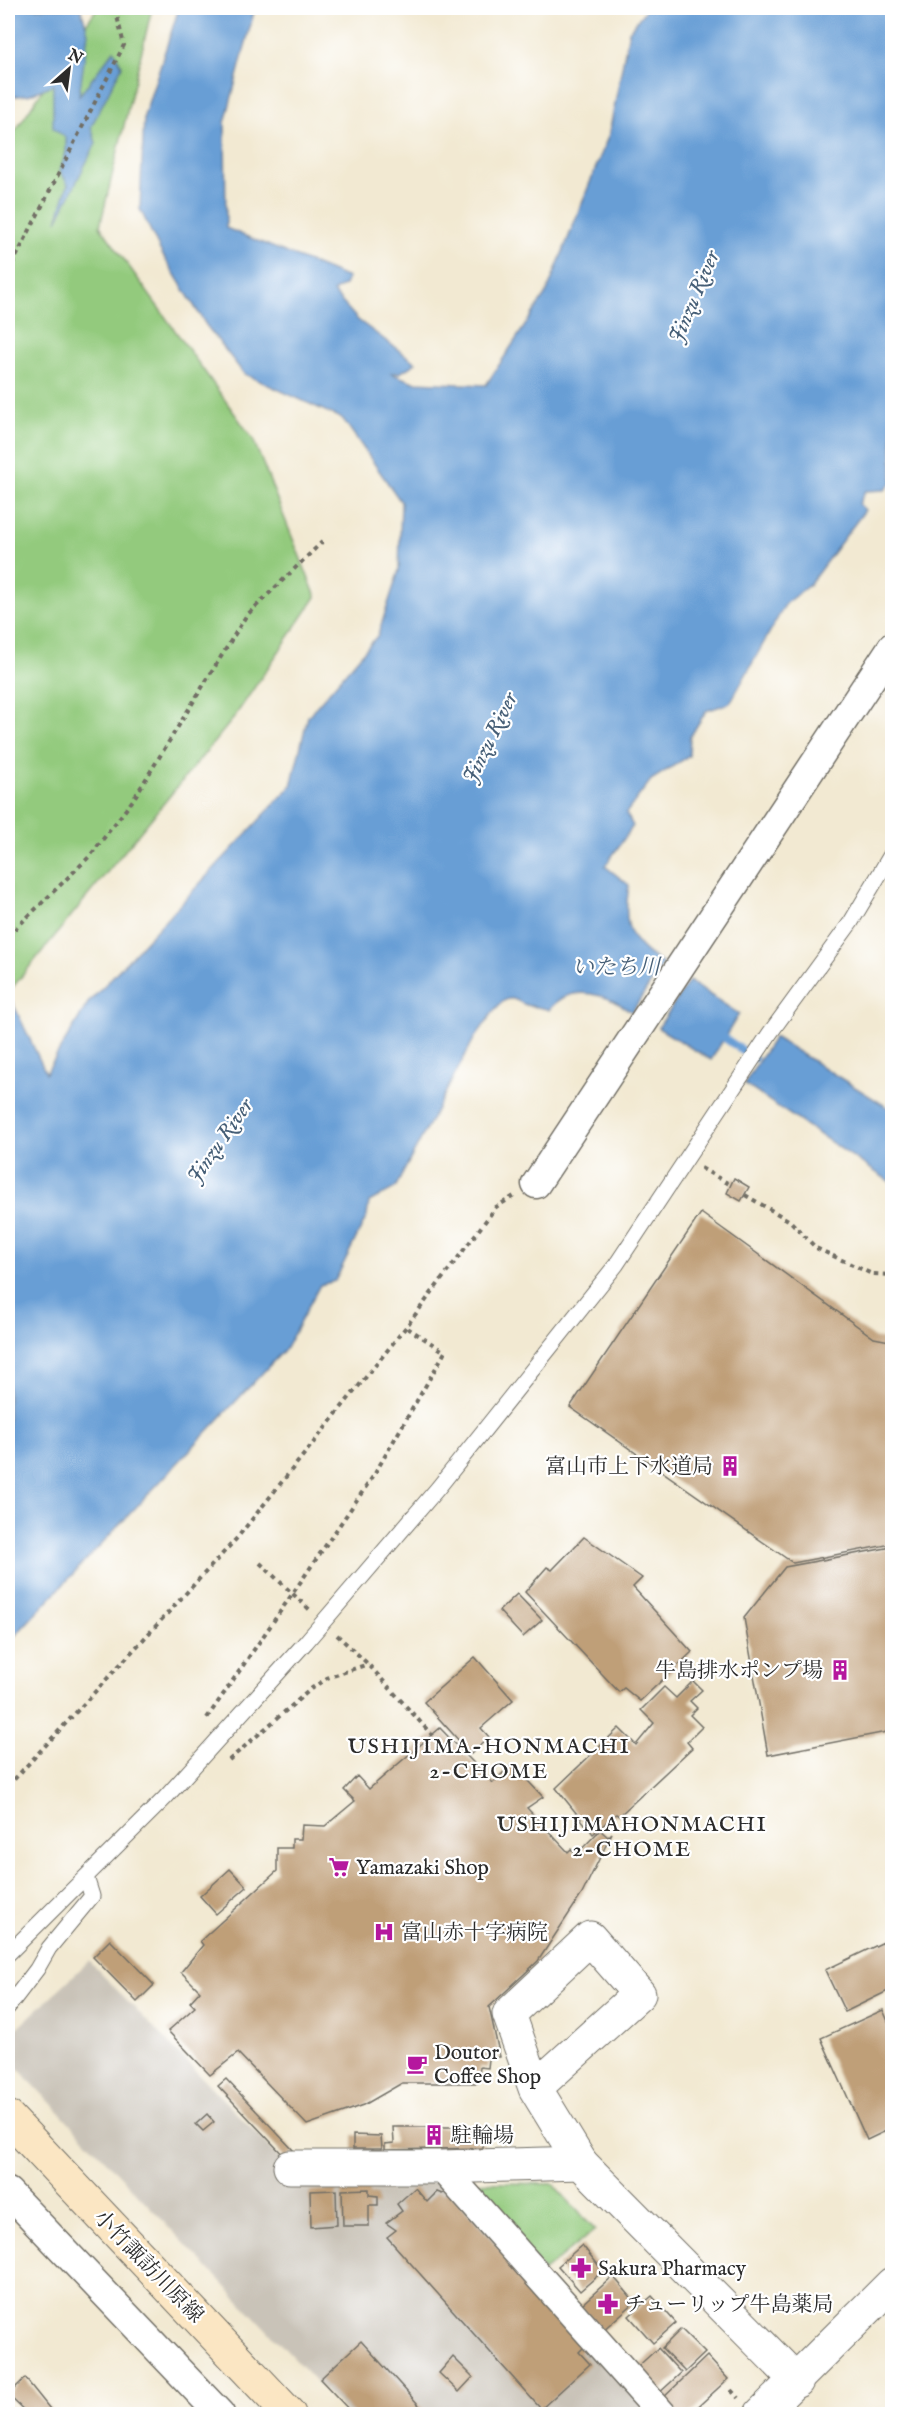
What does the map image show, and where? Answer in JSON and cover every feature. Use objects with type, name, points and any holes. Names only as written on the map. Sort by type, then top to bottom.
[{"type":"main road","name":"小竹諏訪川原線","points":[[8,2117],[290,2415]]},
{"type":"street","points":[[536,1184],[892,647]]},
{"type":"street","points":[[535,2088],[581,2163],[796,2381]]},
{"type":"street","points":[[290,2168],[581,2163]]},
{"type":"street","points":[[441,2167],[663,2415]]},
{"type":"street","points":[[8,2192],[220,2415]]},
{"type":"street","points":[[761,2415],[892,2284]]},
{"type":"lane","points":[[8,1954],[188,1774],[438,1488],[616,1265],[770,1033],[851,922],[892,853]]},
{"type":"lane","points":[[8,2007],[31,1978],[49,1948],[92,1896],[86,1876]]},
{"type":"path","points":[[8,273],[124,45],[115,8]]},
{"type":"path","points":[[8,936],[90,856],[133,800],[246,616],[322,542]]},
{"type":"path","points":[[698,1166],[731,1185]]},
{"type":"path","points":[[8,1786],[237,1538],[406,1327],[496,1207],[536,1184]]},
{"type":"path","points":[[744,1195],[790,1221],[816,1248],[823,1252],[872,1274],[892,1275]]},
{"type":"path","points":[[203,1725],[374,1475],[445,1352],[406,1327]]},
{"type":"path","points":[[354,1651],[430,1733]]},
{"type":"path","points":[[188,1774],[212,1773],[253,1742],[312,1688],[327,1678],[368,1664]]},
{"type":"shaded area","points":[[89,1961],[305,2184],[445,2181],[652,2414],[347,2414],[8,2058],[8,2037]]},
{"type":"green space","points":[[97,8],[152,8],[100,226],[253,439],[316,597],[233,719],[8,993],[8,142]]},
{"type":"green space","points":[[462,2182],[553,2184],[595,2230],[544,2271]]},
{"type":"water","points":[[8,8],[81,8],[88,33],[79,96],[114,50],[122,66],[91,127],[96,143],[57,221],[68,184],[60,171],[66,152],[66,138],[53,128],[53,85],[28,95],[8,97]]},
{"type":"water","name":"Jinzu River","points":[[179,8],[255,8],[225,123],[226,228],[348,278],[345,285],[333,292],[358,320],[416,363],[400,373],[390,373],[414,382],[486,385],[547,292],[609,134],[629,31],[647,8],[892,8],[892,482],[885,490],[865,491],[859,504],[865,510],[809,585],[786,603],[730,703],[706,711],[690,737],[689,756],[651,780],[626,813],[633,826],[605,866],[629,885],[628,922],[635,940],[663,964],[632,1012],[601,996],[579,993],[558,1001],[549,1010],[526,1005],[513,999],[508,999],[497,1007],[475,1037],[395,1188],[369,1202],[367,1216],[335,1281],[320,1285],[286,1348],[8,1643],[8,993],[46,1073],[88,1003],[291,786],[308,716],[378,635],[399,570],[401,502],[343,419],[244,374],[206,325],[162,254],[140,209],[144,116]]},
{"type":"water","name":"いたち川","points":[[689,981],[739,1014],[711,1060],[658,1028]]},
{"type":"water","points":[[774,1037],[892,1110],[892,1183],[744,1084]]},
{"type":"building","points":[[734,1178],[749,1187],[741,1201],[727,1193]]},
{"type":"building","points":[[701,1213],[874,1338],[890,1341],[892,1544],[793,1563],[570,1407]]},
{"type":"building","points":[[584,1537],[642,1578],[633,1587],[692,1652],[640,1701],[624,1688],[619,1692],[525,1592],[547,1567],[552,1570]]},
{"type":"building","points":[[892,1547],[892,1731],[768,1755],[744,1618],[785,1567]]},
{"type":"building","points":[[517,1594],[542,1620],[523,1637],[499,1611]]},
{"type":"building","points":[[475,1657],[513,1700],[481,1728],[489,1737],[471,1754],[424,1702]]},
{"type":"building","points":[[693,1681],[702,1690],[690,1701],[697,1708],[690,1715],[702,1727],[687,1742],[692,1748],[619,1816],[616,1814],[593,1834],[556,1788],[619,1728],[636,1745],[654,1723],[641,1710],[664,1687],[676,1698]]},
{"type":"building","name":"富山赤十字病院","points":[[440,1728],[493,1783],[512,1764],[543,1797],[527,1808],[568,1852],[571,1849],[576,1855],[600,1830],[608,1837],[612,1833],[582,1894],[538,1961],[489,2007],[500,2057],[489,2059],[488,2068],[480,2067],[478,2083],[402,2083],[364,2105],[307,2125],[238,2053],[210,2075],[168,2031],[195,2007],[190,2002],[200,1991],[181,1972],[203,1945],[200,1941],[277,1871],[277,1848],[292,1848],[292,1839],[301,1839],[302,1825],[325,1826],[355,1801],[344,1790],[357,1776],[369,1789]]},
{"type":"building","points":[[230,1869],[247,1887],[216,1914],[200,1896]]},
{"type":"building","points":[[892,1938],[892,1989],[845,2012],[825,1970]]},
{"type":"building","points":[[110,1940],[154,1985],[137,2002],[93,1957]]},
{"type":"building","points":[[883,2010],[892,2030],[892,2128],[867,2140],[821,2038]]},
{"type":"building","points":[[226,2079],[294,2151],[286,2158],[218,2086]]},
{"type":"building","points":[[207,2114],[214,2122],[203,2131],[196,2124]]},
{"type":"building","name":"駐輪場","points":[[393,2127],[475,2127],[476,2142],[483,2142],[483,2148],[385,2150],[385,2144],[394,2143]]},
{"type":"building","points":[[353,2135],[381,2136],[382,2149],[353,2149]]},
{"type":"building","points":[[415,2188],[427,2202],[437,2192],[442,2194],[448,2191],[586,2345],[579,2352],[590,2364],[541,2409],[387,2237],[396,2230],[386,2223],[402,2211],[397,2204]]},
{"type":"building","points":[[369,2189],[369,2195],[378,2196],[378,2205],[369,2205],[369,2226],[343,2226],[342,2190]]},
{"type":"building","points":[[336,2190],[337,2225],[311,2227],[310,2191]]},
{"type":"building","name":"Sakura Pharmacy","points":[[582,2245],[603,2271],[580,2291],[558,2266]]},
{"type":"building","name":"チューリップ牛島薬局","points":[[613,2276],[635,2302],[602,2331],[580,2306]]},
{"type":"building","points":[[652,2296],[676,2323],[653,2343],[629,2316]]},
{"type":"building","points":[[681,2329],[705,2353],[685,2372],[662,2348]]},
{"type":"building","points":[[361,2341],[427,2414],[353,2414],[320,2379]]},
{"type":"building","points":[[658,2348],[681,2373],[657,2395],[634,2370]]},
{"type":"building","points":[[707,2356],[728,2379],[690,2414],[675,2414],[661,2400]]},
{"type":"building","points":[[453,2357],[473,2377],[459,2392],[439,2373]]},
{"type":"building","points":[[25,2378],[54,2414],[28,2414],[8,2395]]},
{"type":"waterway","points":[[717,1033],[754,1058]]},
{"type":"place","name":"富山市上下水道局","points":[[730,1466]]},
{"type":"place","name":"牛島排水ポンプ場","points":[[840,1670]]},
{"type":"place","name":"Yamazaki Shop","points":[[339,1867]]},
{"type":"place","name":"富山赤十字病院","points":[[384,1932]]},
{"type":"place","name":"Doutor Coffee Shop","points":[[417,2064]]},
{"type":"place","name":"駐輪場","points":[[434,2135]]},
{"type":"place","name":"Sakura Pharmacy","points":[[581,2268]]},
{"type":"place","name":"チューリップ牛島薬局","points":[[608,2304]]},
{"type":"district","name":"USHIJIMA-HONMACHI 2-CHOME","points":[[489,1758]]},
{"type":"district","name":"USHIJIMAHONMACHI 2-CHOME","points":[[632,1836]]}]
